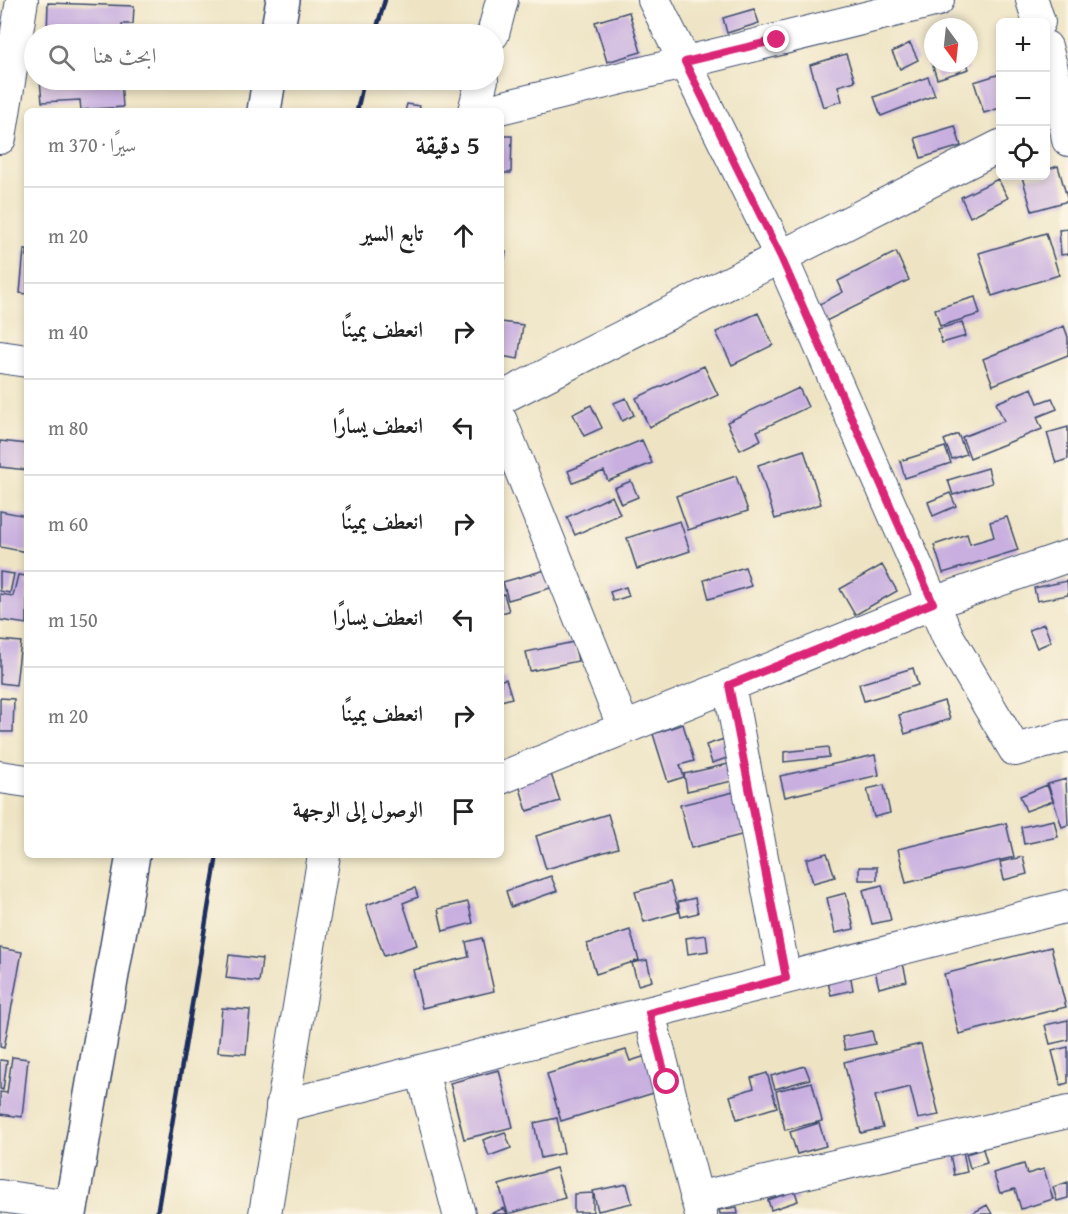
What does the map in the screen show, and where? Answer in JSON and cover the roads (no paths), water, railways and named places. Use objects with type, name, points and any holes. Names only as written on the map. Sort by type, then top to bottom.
[{"type":"street","points":[[1,125],[22,0]]},
{"type":"street","points":[[279,24],[283,0]]},
{"type":"street","points":[[496,24],[502,0]]},
{"type":"street","points":[[654,0],[781,257],[948,638],[1015,750],[1068,736]]},
{"type":"street","points":[[500,108],[938,0]]},
{"type":"street","points":[[1032,0],[1038,18]]},
{"type":"street","points":[[1054,53],[1059,126]]},
{"type":"street","points":[[264,108],[267,90]]},
{"type":"street","points":[[475,108],[479,90]]},
{"type":"street","points":[[504,396],[996,148]]},
{"type":"street","points":[[0,357],[24,361]]},
{"type":"street","points":[[504,429],[624,728]]},
{"type":"street","points":[[504,777],[933,603],[1068,556]]},
{"type":"street","points":[[729,685],[786,978]]},
{"type":"street","points":[[0,777],[24,781]]},
{"type":"street","points":[[0,1196],[71,1210],[132,858]]},
{"type":"street","points":[[265,1214],[323,858]]},
{"type":"street","points":[[282,1106],[1068,906]]},
{"type":"street","points":[[649,1013],[699,1206],[1068,1112]]},
{"type":"street","points":[[422,1071],[459,1214]]},
{"type":"railway","points":[[378,24],[385,0]]},
{"type":"railway","points":[[358,108],[362,90]]},
{"type":"railway","points":[[157,1214],[216,858]]}]
